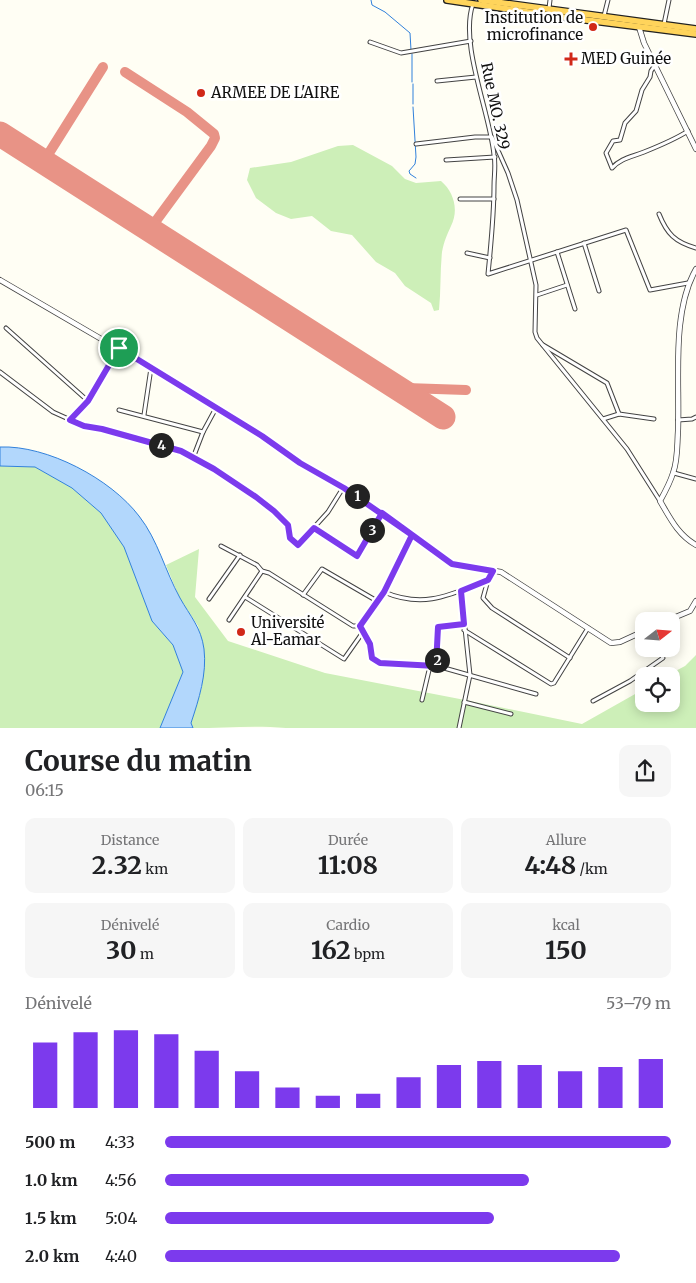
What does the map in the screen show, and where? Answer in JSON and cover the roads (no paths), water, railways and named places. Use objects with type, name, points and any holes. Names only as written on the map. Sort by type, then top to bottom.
[{"type":"highway","points":[[447,0],[696,34]]},
{"type":"highway","points":[[481,0],[696,29]]},
{"type":"street","points":[[549,8],[550,0]]},
{"type":"street","points":[[604,16],[608,0]]},
{"type":"street","points":[[664,24],[669,0]]},
{"type":"street","name":"Rue MO. 329","points":[[473,4],[470,12],[470,41],[476,76],[492,137],[495,157],[494,199],[488,274],[529,260]]},
{"type":"street","points":[[639,27],[644,43],[696,146]]},
{"type":"street","points":[[370,42],[401,52],[470,41]]},
{"type":"street","points":[[655,64],[642,90],[636,111],[625,123],[620,140],[613,141],[606,153],[612,168],[619,160],[643,153],[678,138],[688,131]]},
{"type":"street","points":[[437,81],[476,76]]},
{"type":"street","points":[[416,144],[475,137],[492,137],[508,173],[517,200],[537,295],[535,332],[541,343],[627,449],[679,531],[696,544]]},
{"type":"street","points":[[446,160],[495,157]]},
{"type":"street","points":[[460,199],[494,199]]},
{"type":"street","points":[[659,214],[664,228],[671,236],[686,245],[696,248]]},
{"type":"street","points":[[529,260],[626,230],[650,290],[688,283]]},
{"type":"street","points":[[584,243],[599,291]]},
{"type":"street","points":[[557,252],[575,310]]},
{"type":"street","points":[[467,253],[490,258]]},
{"type":"street","points":[[660,501],[674,473],[677,456],[679,329],[688,283],[696,270]]},
{"type":"street","points":[[0,280],[119,348],[262,436],[300,463],[344,488],[382,513],[452,564],[501,572],[611,643],[615,644],[635,636]]},
{"type":"street","points":[[537,295],[567,285]]},
{"type":"street","points":[[6,328],[88,401]]},
{"type":"street","points":[[541,343],[606,383],[619,414]]},
{"type":"street","points":[[70,420],[88,401],[119,348]]},
{"type":"street","points":[[144,415],[151,368]]},
{"type":"street","points":[[0,372],[53,412],[70,420],[84,426],[102,429],[181,451],[241,487],[274,511],[288,525],[290,538],[298,545],[328,512],[344,488]]},
{"type":"street","points":[[193,458],[203,432],[216,408]]},
{"type":"street","points":[[119,410],[203,432]]},
{"type":"street","points":[[603,419],[619,414],[654,419]]},
{"type":"street","points":[[678,420],[696,417]]},
{"type":"street","points":[[674,473],[696,479]]},
{"type":"street","points":[[314,528],[357,556],[382,513]]},
{"type":"street","points":[[360,626],[384,592],[412,535]]},
{"type":"street","points":[[221,546],[257,565],[262,571],[353,626],[360,626]]},
{"type":"street","points":[[209,600],[240,556]]},
{"type":"street","points":[[303,595],[322,569],[377,601]]},
{"type":"street","points":[[229,620],[262,571]]},
{"type":"street","points":[[493,571],[488,580],[483,598],[492,608],[570,658]]},
{"type":"street","points":[[384,592],[399,599],[430,600],[461,591],[488,580]]},
{"type":"street","points":[[459,728],[470,675],[461,591]]},
{"type":"street","points":[[245,597],[344,659],[363,632]]},
{"type":"street","points":[[680,615],[690,611],[696,601]]},
{"type":"street","points":[[436,666],[438,627],[464,624]]},
{"type":"street","points":[[360,626],[370,644],[372,658],[380,663],[436,666],[536,694]]},
{"type":"street","points":[[464,630],[548,683],[554,683],[588,628]]},
{"type":"street","points":[[593,701],[630,681],[663,658]]},
{"type":"street","points":[[422,700],[430,666]]},
{"type":"street","points":[[464,702],[510,714]]},
{"type":"water","points":[[0,447],[38,452],[77,467],[112,489],[127,502],[146,525],[175,588],[198,628],[203,641],[205,658],[203,677],[191,723],[193,728],[160,728],[183,672],[173,645],[152,621],[124,547],[101,513],[72,488],[35,467],[0,466]]},
{"type":"waterway","points":[[371,0],[372,5],[385,12],[410,33],[411,50]]},
{"type":"waterway","points":[[412,54],[412,82]]},
{"type":"waterway","points":[[413,84],[413,104]]},
{"type":"waterway","points":[[413,107],[416,157],[415,164],[409,171],[416,178]]},
{"type":"place","name":"Institution de microfinance","points":[[593,27]]},
{"type":"place","name":"MED Guinée","points":[[571,59]]},
{"type":"place","name":"ARMEE DE L'AIRE","points":[[201,93]]},
{"type":"place","name":"Université Al-Eamar","points":[[241,632]]}]
